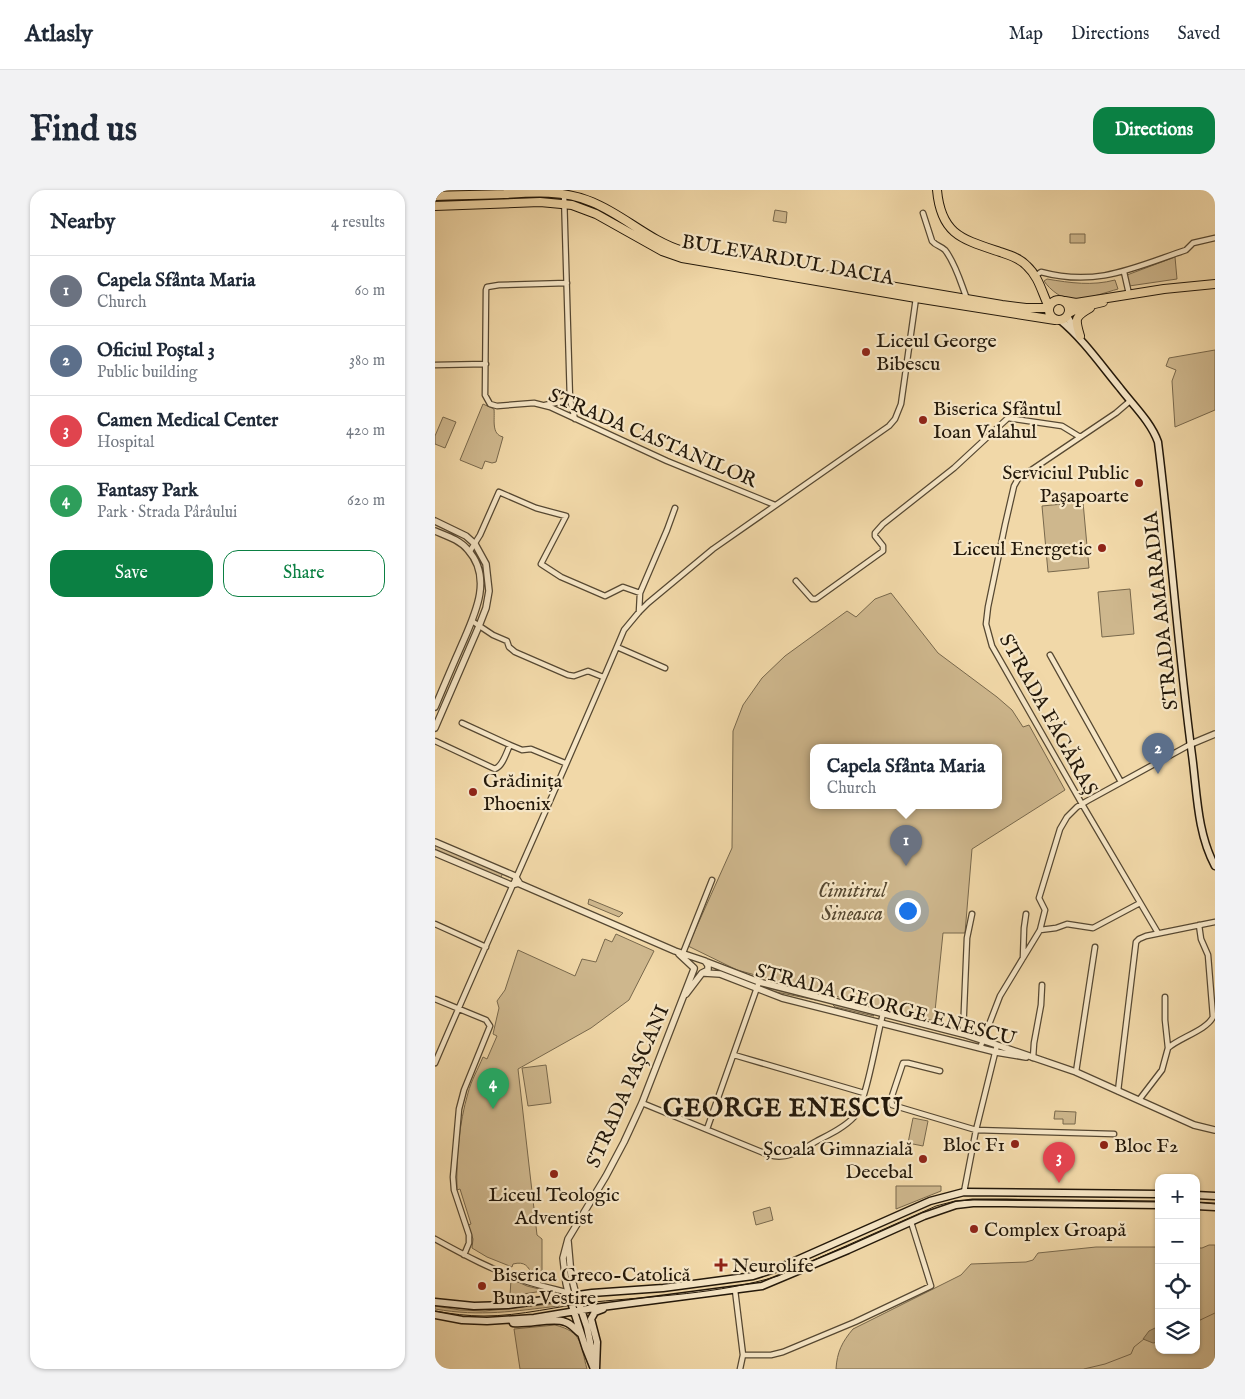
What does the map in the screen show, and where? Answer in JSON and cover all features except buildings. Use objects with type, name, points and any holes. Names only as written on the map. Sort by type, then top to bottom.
[{"type":"main road","points":[[937,190],[938,206],[942,218],[949,227],[956,234],[972,243],[1021,260],[1028,266],[1043,290],[1050,316],[1063,317],[1069,307],[1063,300],[1043,290]]},
{"type":"main road","name":"BULEVARDUL DACIA","points":[[435,196],[513,193],[564,194],[590,201],[603,207],[662,251],[682,258],[1063,317],[1078,308],[1129,294]]},
{"type":"main road","name":"BULEVARDUL DACIA","points":[[435,206],[540,202],[565,204],[596,214],[651,241]]},
{"type":"main road","name":"BULEVARDUL DACIA","points":[[916,295],[967,299],[1026,308],[1049,307],[1052,302],[1063,300],[1076,303],[1164,289],[1215,284]]},
{"type":"main road","points":[[1080,336],[1076,323],[1077,318],[1080,314],[1100,303]]},
{"type":"main road","name":"STRADA AMARADIA","points":[[1063,317],[1072,325],[1084,344]]},
{"type":"main road","name":"STRADA AMARADIA","points":[[1063,317],[1152,429],[1158,442],[1202,829],[1207,852],[1215,866]]},
{"type":"main road","points":[[435,1302],[493,1306],[571,1294],[668,1287],[753,1276],[781,1267],[930,1201],[964,1192],[1155,1194]]},
{"type":"main road","points":[[1200,1194],[1215,1196]]},
{"type":"main road","points":[[435,1316],[462,1320],[534,1318],[762,1286],[944,1209],[973,1203],[1155,1205]]},
{"type":"main road","points":[[1200,1206],[1215,1207]]},
{"type":"main road","points":[[571,1294],[589,1360],[595,1369]]},
{"type":"main road","points":[[595,1369],[597,1342],[591,1316],[595,1312],[612,1306]]},
{"type":"main road","points":[[577,1311],[587,1327],[595,1369]]},
{"type":"main road","points":[[504,1320],[524,1324],[563,1321],[573,1326],[581,1334]]},
{"type":"street","points":[[564,194],[570,400],[575,418]]},
{"type":"street","points":[[923,213],[932,241],[941,246],[951,258],[967,299]]},
{"type":"street","points":[[1035,276],[1041,272],[1090,278],[1123,272],[1186,250],[1193,243],[1215,238]]},
{"type":"street","points":[[1123,272],[1129,294]]},
{"type":"street","points":[[435,365],[486,364],[485,296],[487,288],[499,285],[567,283]]},
{"type":"street","points":[[435,1063],[511,885],[624,630],[639,612],[713,550],[889,426],[895,419],[901,404],[916,295]]},
{"type":"street","name":"STRADA CASTANILOR","points":[[486,364],[485,398],[490,404],[497,406],[534,403],[543,405],[667,461],[775,505]]},
{"type":"street","points":[[543,405],[570,400]]},
{"type":"street","name":"STRADA FĂGĂRAȘ","points":[[1130,401],[1116,413],[1028,472],[1014,486],[993,578],[986,624],[992,646],[1081,804],[1158,933]]},
{"type":"street","points":[[796,581],[812,599],[822,596],[883,551],[884,549],[875,533],[883,524],[965,460],[1008,418],[1062,426],[1080,437]]},
{"type":"street","points":[[470,552],[499,492],[536,508],[565,516],[541,564],[561,577],[605,596],[623,587],[640,593]]},
{"type":"street","points":[[639,612],[640,593],[675,508]]},
{"type":"street","points":[[435,521],[466,536],[475,544],[486,564],[489,584],[486,608],[435,728]]},
{"type":"street","points":[[435,531],[458,542],[470,552],[479,572],[480,588],[479,602],[472,621],[435,707]]},
{"type":"street","points":[[472,621],[493,636],[507,641],[515,652],[552,669],[574,676],[588,671],[603,677]]},
{"type":"street","points":[[617,647],[665,668]]},
{"type":"street","points":[[1050,655],[1121,782]]},
{"type":"street","points":[[461,723],[522,750],[531,749],[565,763]]},
{"type":"street","points":[[980,1048],[997,1002],[1040,930],[1045,910],[1039,898],[1060,829],[1067,817],[1081,804],[1191,744],[1215,734]]},
{"type":"street","points":[[435,741],[495,769],[501,764],[510,745]]},
{"type":"street","points":[[435,842],[515,876],[519,883],[675,951],[701,959],[707,962],[708,967],[703,973],[694,968],[675,951]]},
{"type":"street","points":[[435,853],[511,885],[519,883]]},
{"type":"street","points":[[683,953],[712,880]]},
{"type":"street","points":[[1040,930],[1067,924],[1093,928],[1140,904]]},
{"type":"street","points":[[963,1034],[967,938],[972,914]]},
{"type":"street","points":[[1023,959],[1023,928],[1026,914]]},
{"type":"street","points":[[1118,1091],[1137,942],[1139,939],[1158,933],[1215,922]]},
{"type":"street","points":[[435,924],[486,947]]},
{"type":"street","points":[[1168,1048],[1211,1020],[1213,1012],[1208,955],[1201,939],[1199,925]]},
{"type":"street","points":[[1075,1072],[1095,947]]},
{"type":"street","points":[[694,968],[696,961],[701,959]]},
{"type":"street","name":"STRADA GEORGE ENESCU","points":[[707,962],[759,982],[982,1040],[1075,1072],[1194,1125],[1215,1130]]},
{"type":"street","name":"STRADA PAȘCANI","points":[[571,1294],[568,1239],[607,1176],[625,1142],[694,968]]},
{"type":"street","name":"STRADA GEORGE ENESCU","points":[[703,973],[720,974],[782,998],[996,1052],[1033,1058]]},
{"type":"street","name":"STRADA PAȘCANI","points":[[684,996],[703,973]]},
{"type":"street","points":[[707,1129],[759,982]]},
{"type":"street","points":[[1033,1058],[1042,985]]},
{"type":"street","points":[[1139,1100],[1162,1070],[1168,1048],[1165,997]]},
{"type":"street","points":[[435,999],[486,1020],[491,1026],[464,1090],[459,1110],[455,1145],[454,1190],[469,1235],[469,1243],[465,1255]]},
{"type":"street","points":[[642,1103],[769,1155],[777,1157],[797,1153],[848,1122],[858,1112],[883,1014]]},
{"type":"street","points":[[964,1192],[975,1130],[997,1045]]},
{"type":"street","points":[[734,1054],[765,1065],[864,1093]]},
{"type":"street","points":[[940,1071],[903,1063],[891,1099],[892,1105],[975,1130],[1114,1134]]},
{"type":"street","points":[[743,1355],[771,1355],[783,1352],[855,1322],[931,1286],[911,1222]]},
{"type":"street","points":[[435,1239],[465,1255],[526,1282],[571,1294]]},
{"type":"street","points":[[735,1290],[743,1355],[740,1369]]},
{"type":"green space","points":[[775,210],[787,212],[786,223],[773,221]]},
{"type":"green space","points":[[1070,234],[1085,234],[1085,243],[1070,243]]},
{"type":"green space","points":[[1175,257],[1177,279],[1129,286],[1127,275]]},
{"type":"green space","points":[[1047,279],[1073,283],[1115,280],[1118,289],[1084,299],[1070,300],[1057,294],[1050,288],[1044,281]]},
{"type":"green space","points":[[1215,350],[1215,410],[1175,427],[1172,381],[1176,370],[1166,366],[1169,358]]},
{"type":"green space","points":[[483,404],[494,409],[495,430],[503,437],[496,462],[485,461],[482,469],[460,460]]},
{"type":"green space","points":[[443,417],[456,422],[445,448],[435,444],[435,436]]},
{"type":"green space","points":[[1083,502],[1089,568],[1048,572],[1042,506]]},
{"type":"green space","points":[[1130,589],[1134,634],[1102,637],[1098,592]]},
{"type":"green space","name":"Cimitirul Sineasca","points":[[891,593],[938,653],[1012,710],[1023,727],[1029,725],[1065,790],[972,849],[965,933],[943,933],[934,1021],[737,970],[688,946],[732,848],[733,731],[743,705],[762,678],[785,656],[847,611],[856,617],[875,599]]},
{"type":"green space","points":[[435,843],[503,873],[500,879],[435,851]]},
{"type":"green space","points":[[589,899],[623,913],[619,917],[588,904]]},
{"type":"green space","points":[[616,934],[654,951],[629,1000],[591,1028],[518,1069],[537,1235],[542,1239],[542,1279],[533,1276],[528,1267],[523,1264],[513,1264],[512,1267],[487,1257],[472,1248],[473,1239],[468,1225],[471,1224],[460,1189],[457,1190],[457,1166],[462,1117],[471,1084],[483,1057],[487,1059],[497,1036],[493,1034],[499,1008],[497,1001],[505,990],[518,950],[575,976],[582,959],[596,962],[605,939],[612,942]]},
{"type":"green space","points":[[767,987],[815,999],[816,1000],[766,990]]},
{"type":"green space","points":[[833,1005],[874,1016],[835,1007]]},
{"type":"green space","points":[[546,1065],[551,1103],[528,1106],[522,1068]]},
{"type":"green space","points":[[1055,1111],[1076,1112],[1075,1124],[1063,1124],[1063,1119],[1054,1119]]},
{"type":"green space","points":[[913,1118],[928,1121],[923,1146],[908,1143]]},
{"type":"green space","points":[[896,1186],[941,1186],[941,1191],[896,1209]]},
{"type":"green space","points":[[770,1207],[773,1220],[756,1225],[753,1212]]},
{"type":"green space","points":[[1215,1245],[1215,1369],[836,1369],[841,1348],[853,1329],[961,1275],[971,1264],[1026,1262],[1033,1260],[1038,1253],[1096,1247],[1155,1247],[1155,1354],[1200,1354],[1200,1248]]},
{"type":"green space","points":[[511,1279],[543,1290],[543,1291],[510,1296]]},
{"type":"green space","points":[[559,1303],[559,1306],[483,1313],[435,1309],[435,1306],[485,1311]]},
{"type":"green space","points":[[555,1325],[576,1335],[587,1369],[520,1369],[514,1329]]},
{"type":"shaded area","points":[[1155,1328],[1155,1343],[1143,1339],[1149,1331]]},
{"type":"waterway","points":[[1200,1320],[1215,1313]]},
{"type":"waterway","points":[[1084,1369],[1105,1364],[1131,1354],[1134,1347],[1144,1339]]},
{"type":"tram line","points":[[435,1311],[472,1316],[498,1316],[594,1302],[710,1291],[733,1287],[778,1276],[936,1206],[955,1201],[1155,1202]]},
{"type":"tram line","points":[[1200,1202],[1215,1204]]},
{"type":"place","name":"Liceul George Bibescu","points":[[866,352]]},
{"type":"place","name":"Biserica Sfântul Ioan Valahul","points":[[923,420]]},
{"type":"place","name":"Serviciul Public Pașapoarte","points":[[1139,483]]},
{"type":"place","name":"Liceul Energetic","points":[[1102,548]]},
{"type":"place","name":"Oficiul Poștal 3","points":[[1158,774]]},
{"type":"place","name":"Grădinița Phoenix","points":[[473,792]]},
{"type":"place","name":"Capela Sfânta Maria","points":[[906,866]]},
{"type":"place","name":"Fantasy Park","points":[[493,1109]]},
{"type":"place","name":"Bloc F1","points":[[1015,1144]]},
{"type":"place","name":"Bloc F2","points":[[1104,1145]]},
{"type":"place","name":"Școala Gimnazială Decebal","points":[[923,1159]]},
{"type":"place","name":"Liceul Teologic Adventist","points":[[554,1174]]},
{"type":"place","name":"Camen Medical Center","points":[[1059,1183]]},
{"type":"place","name":"Complex Groapă","points":[[974,1229]]},
{"type":"place","name":"Neurolife","points":[[721,1265]]},
{"type":"place","name":"Biserica Greco-Catolică Buna Vestire","points":[[482,1286]]},
{"type":"district","name":"GEORGE ENESCU","points":[[783,1107]]}]
